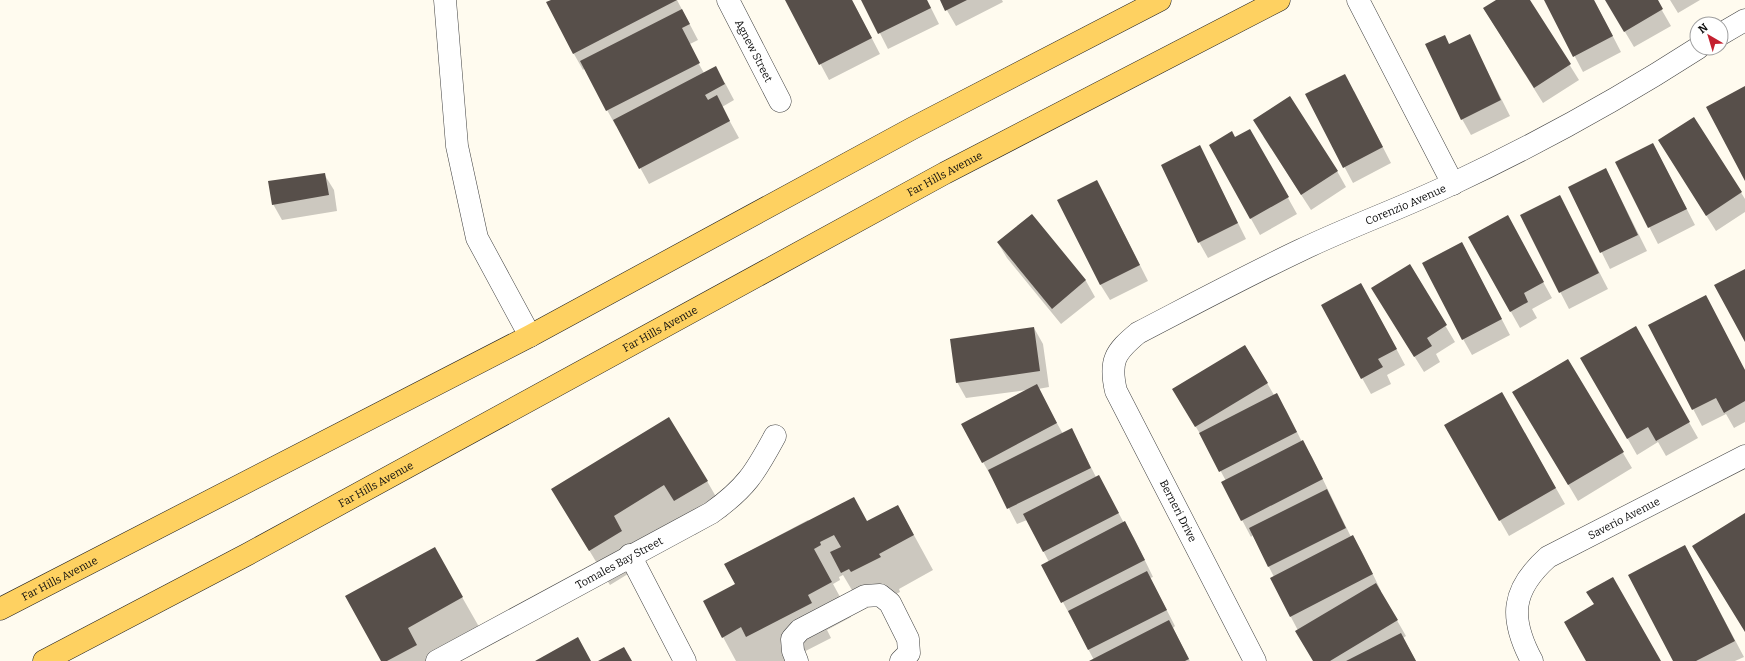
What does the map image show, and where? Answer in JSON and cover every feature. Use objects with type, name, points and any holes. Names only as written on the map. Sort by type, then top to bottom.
[{"type":"main road","name":"Far Hills Avenue","points":[[0,609],[530,336],[913,128],[1160,0]]},
{"type":"main road","name":"Far Hills Avenue","points":[[44,661],[248,554],[945,173],[1279,0]]},
{"type":"street","points":[[445,0],[457,146],[477,238],[530,336]]},
{"type":"street","name":"Agnew Street","points":[[728,0],[780,101]]},
{"type":"street","points":[[1358,0],[1453,184]]},
{"type":"street","points":[[1729,29],[1745,20]]},
{"type":"street","name":"Corenzio Avenue","points":[[1115,358],[1123,346],[1138,334],[1249,276],[1315,244],[1453,184],[1601,108],[1689,54]]},
{"type":"street","name":"Berneri Drive","points":[[1115,358],[1112,375],[1116,391],[1255,661]]},
{"type":"street","name":"Tomales Bay Street","points":[[437,661],[711,513],[744,486],[758,468],[775,436]]},
{"type":"street","name":"Saverio Avenue","points":[[1532,661],[1519,632],[1516,616],[1519,598],[1524,583],[1534,570],[1548,557],[1745,456]]},
{"type":"street","points":[[630,556],[685,661]]},
{"type":"street","points":[[797,661],[793,651],[792,639],[800,630],[865,596],[880,595],[890,603],[908,639],[909,653],[901,661]]},
{"type":"building","points":[[551,0],[677,0],[573,54],[546,2]]},
{"type":"building","points":[[785,0],[852,0],[872,38],[819,65]]},
{"type":"building","points":[[861,0],[927,0],[931,8],[878,34]]},
{"type":"building","points":[[940,0],[967,0],[945,11]]},
{"type":"building","points":[[1496,0],[1530,0],[1571,64],[1534,88],[1483,8]]},
{"type":"building","points":[[1544,0],[1594,0],[1613,36],[1573,57]]},
{"type":"building","points":[[1605,0],[1658,0],[1663,9],[1624,32]]},
{"type":"building","points":[[682,9],[690,24],[682,28],[700,63],[606,111],[580,61]]},
{"type":"building","points":[[1470,34],[1501,100],[1461,120],[1425,44],[1445,35],[1449,44]]},
{"type":"building","points":[[716,66],[725,84],[705,95],[708,100],[717,95],[730,121],[639,169],[613,120]]},
{"type":"building","points":[[1345,74],[1383,147],[1343,168],[1305,94]]},
{"type":"building","points":[[1745,86],[1745,181],[1706,107]]},
{"type":"building","points":[[1290,96],[1338,171],[1301,195],[1253,120]]},
{"type":"building","points":[[1694,117],[1742,192],[1706,216],[1658,140]]},
{"type":"building","points":[[1250,129],[1289,197],[1250,219],[1209,145],[1232,131],[1235,137]]},
{"type":"building","points":[[1653,143],[1687,209],[1648,228],[1615,162]]},
{"type":"building","points":[[1200,145],[1238,223],[1198,243],[1161,165]]},
{"type":"building","points":[[1606,168],[1638,235],[1600,253],[1568,187]]},
{"type":"building","points":[[325,173],[329,195],[272,205],[268,181]]},
{"type":"building","points":[[1097,180],[1140,265],[1100,285],[1057,200]]},
{"type":"building","points":[[1560,195],[1599,273],[1559,293],[1520,215]]},
{"type":"building","points":[[1032,214],[1086,280],[1052,309],[997,242]]},
{"type":"building","points":[[1508,215],[1544,282],[1524,293],[1528,302],[1510,312],[1468,237]]},
{"type":"building","points":[[1462,242],[1502,319],[1462,340],[1422,263]]},
{"type":"building","points":[[1410,264],[1447,325],[1427,338],[1432,346],[1414,357],[1371,288]]},
{"type":"building","points":[[1745,269],[1745,342],[1714,285]]},
{"type":"building","points":[[1361,283],[1397,349],[1378,359],[1383,367],[1361,379],[1321,305]]},
{"type":"building","points":[[1706,295],[1745,370],[1745,401],[1724,413],[1716,398],[1692,410],[1648,325]]},
{"type":"building","points":[[1636,326],[1690,422],[1656,441],[1648,427],[1627,439],[1580,358]]},
{"type":"building","points":[[1034,327],[1040,371],[956,383],[950,339]]},
{"type":"building","points":[[1245,345],[1268,383],[1195,427],[1172,389]]},
{"type":"building","points":[[1568,359],[1624,452],[1568,485],[1512,392]]},
{"type":"building","points":[[1037,384],[1057,423],[982,463],[961,424]]},
{"type":"building","points":[[1502,392],[1556,488],[1499,521],[1444,425]]},
{"type":"building","points":[[1277,393],[1297,432],[1219,472],[1199,433]]},
{"type":"building","points":[[669,417],[708,481],[674,501],[664,485],[614,516],[622,531],[589,551],[551,489]]},
{"type":"building","points":[[1072,428],[1091,468],[1007,509],[988,470]]},
{"type":"building","points":[[1303,440],[1323,479],[1241,521],[1221,482]]},
{"type":"building","points":[[1099,475],[1119,513],[1043,552],[1023,514]]},
{"type":"building","points":[[1327,489],[1346,528],[1268,567],[1249,528]]},
{"type":"building","points":[[854,497],[867,521],[898,505],[914,535],[879,554],[881,557],[851,572],[849,569],[841,573],[830,552],[841,547],[834,535],[820,542],[821,545],[814,549],[832,582],[808,595],[812,603],[746,637],[741,627],[722,638],[703,601],[735,584],[724,564]]},
{"type":"building","points":[[1745,513],[1745,632],[1692,546]]},
{"type":"building","points":[[1125,521],[1145,560],[1061,603],[1041,565]]},
{"type":"building","points":[[1353,535],[1373,574],[1290,617],[1270,578]]},
{"type":"building","points":[[1685,545],[1735,641],[1696,661],[1673,661],[1628,575]]},
{"type":"building","points":[[435,547],[463,597],[408,628],[417,645],[387,661],[381,661],[345,596]]},
{"type":"building","points":[[1147,571],[1167,610],[1088,650],[1068,611]]},
{"type":"building","points":[[1613,577],[1661,661],[1586,661],[1564,622],[1594,604],[1586,592]]},
{"type":"building","points":[[1376,583],[1398,620],[1330,661],[1313,661],[1295,631]]},
{"type":"building","points":[[1169,620],[1189,659],[1185,661],[1089,661]]},
{"type":"building","points":[[1401,633],[1416,661],[1346,661]]},
{"type":"building","points":[[578,637],[591,661],[535,661]]},
{"type":"building","points":[[624,647],[632,661],[598,661]]}]
